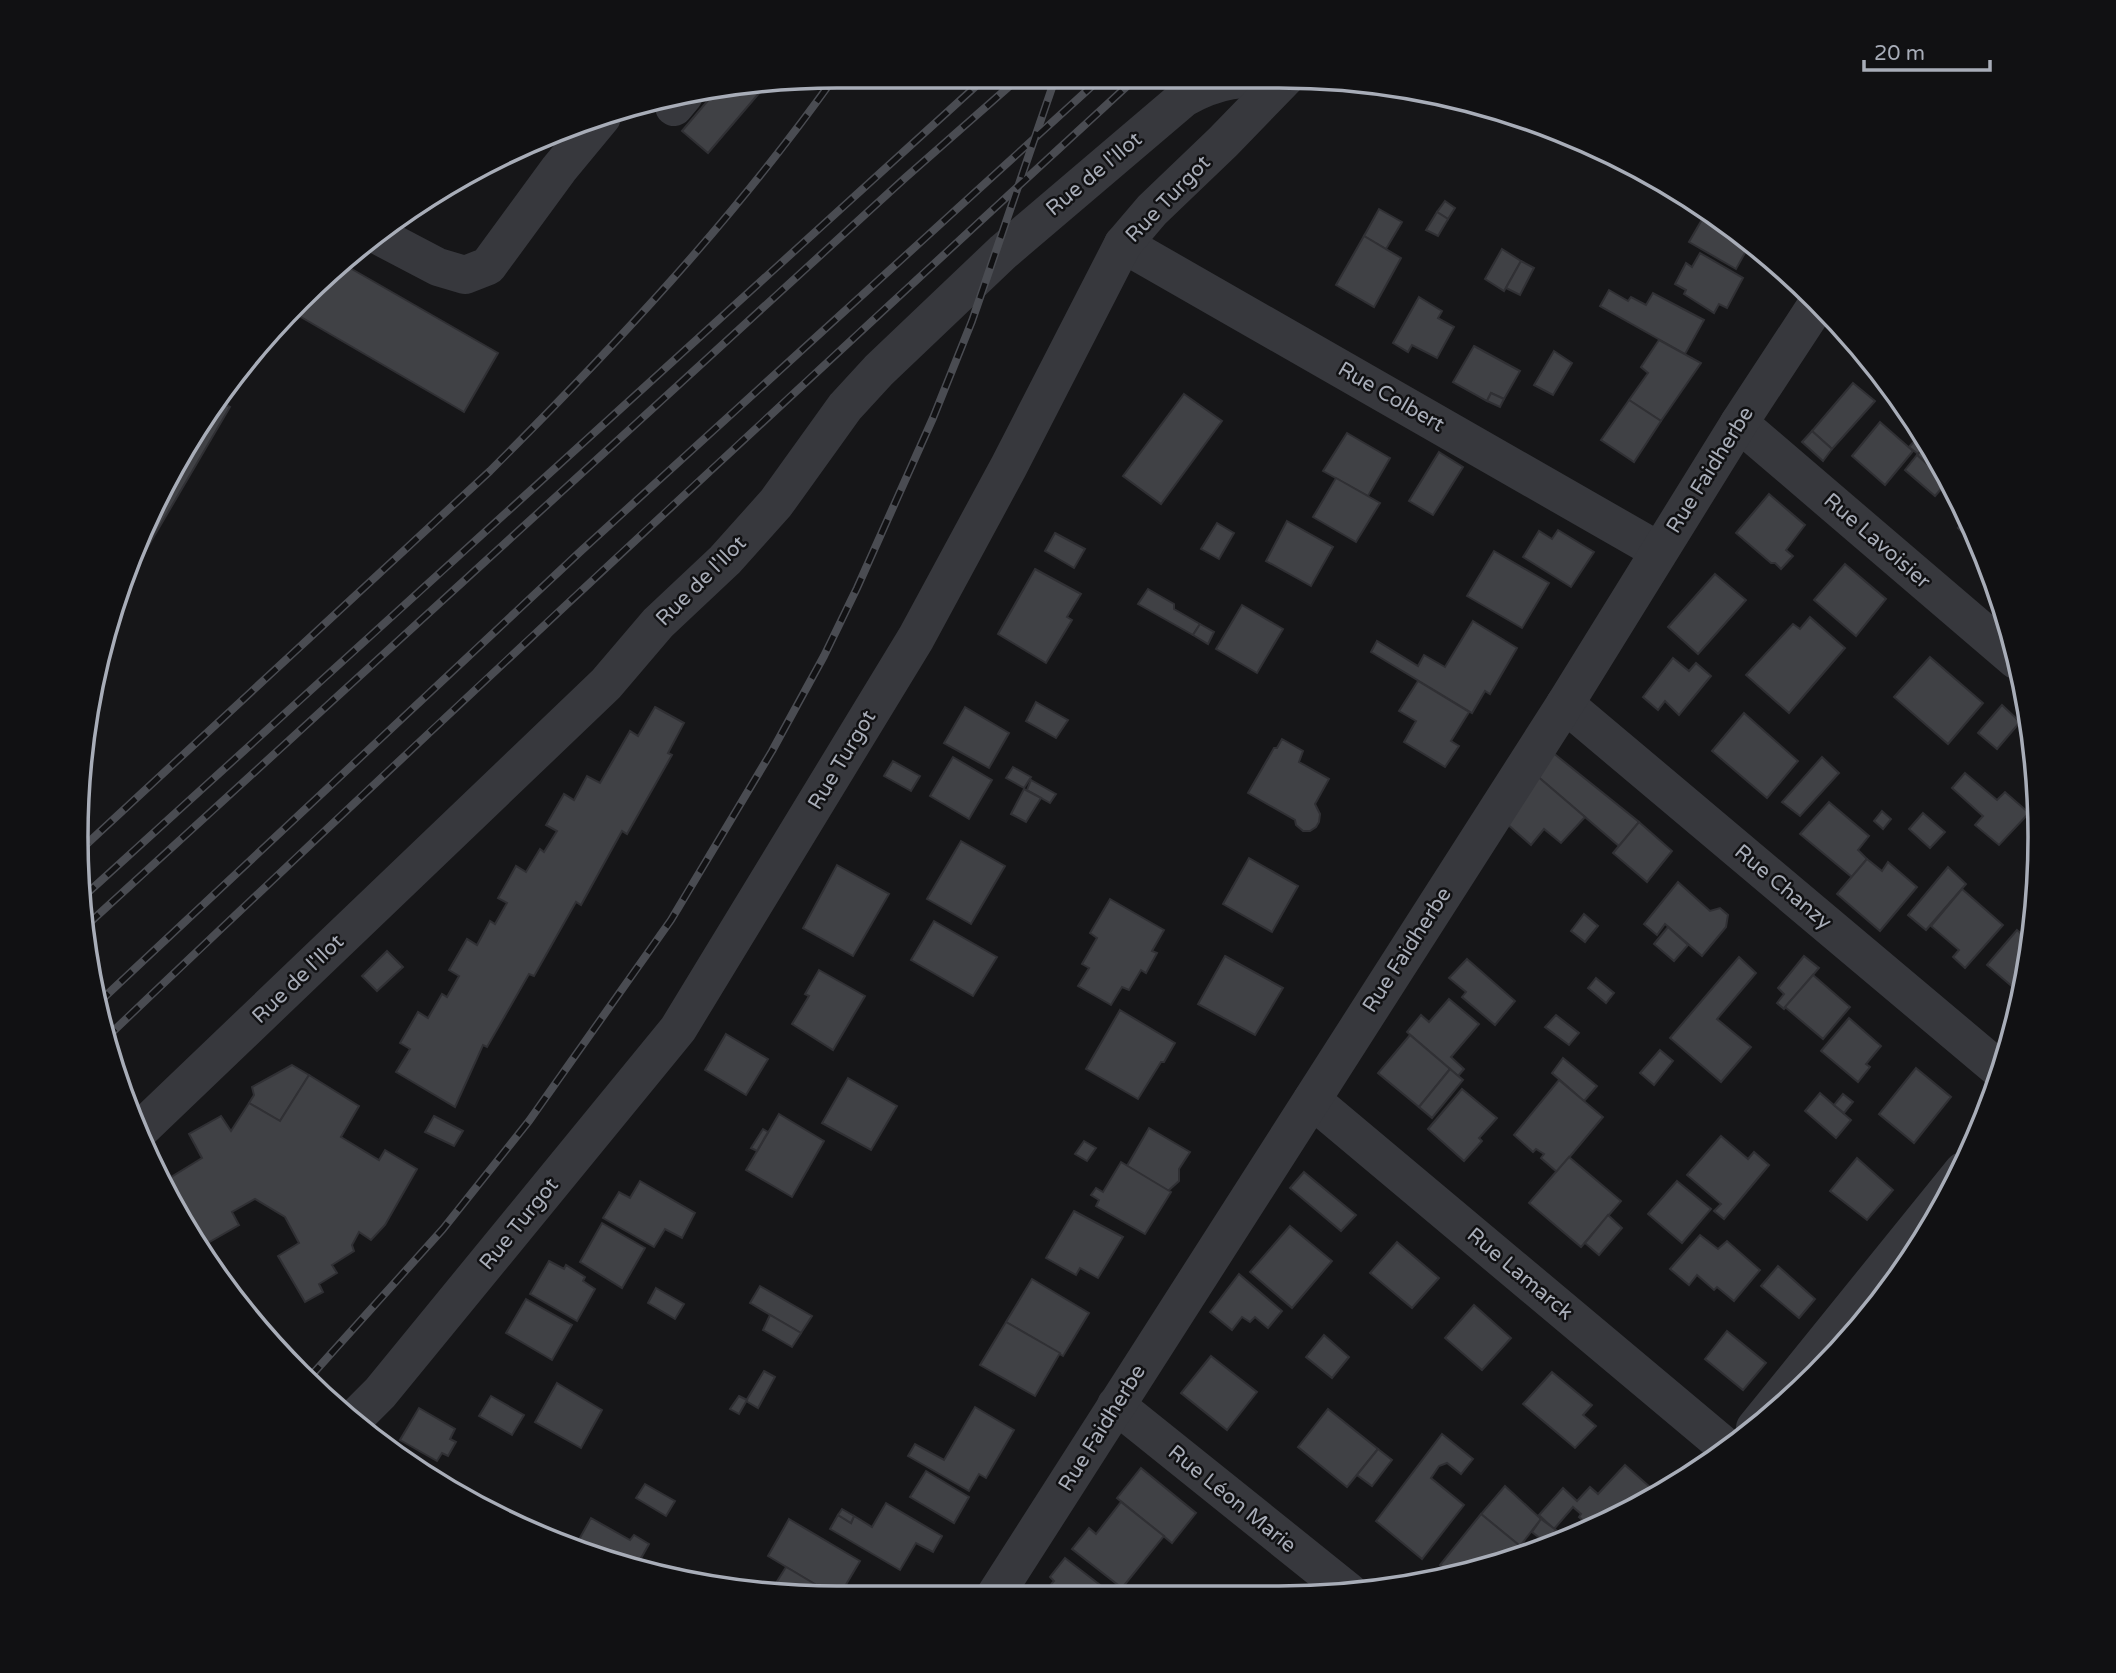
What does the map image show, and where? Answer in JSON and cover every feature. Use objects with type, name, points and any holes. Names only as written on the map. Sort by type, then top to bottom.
[{"type":"street","name":"Rue de l'Ilot","points":[[146,1125],[606,684],[658,623],[725,560],[776,503],[845,407],[871,379],[1003,252],[1184,98],[1203,88]]},
{"type":"street","name":"Rue Turgot","points":[[360,1413],[380,1393],[678,1028],[916,638],[1009,466],[1123,244],[1152,210],[1274,88]]},
{"type":"street","points":[[385,239],[438,267],[465,275],[488,266],[559,169],[593,128]]},
{"type":"street","name":"Rue Colbert","points":[[1123,244],[1658,551]]},
{"type":"street","name":"Rue Faidherbe","points":[[1001,1586],[1564,704],[1739,422],[1813,311]]},
{"type":"street","name":"Rue Lavoisier","points":[[1739,422],[2005,650]]},
{"type":"street","name":"Rue Chanzy","points":[[1564,704],[1993,1064]]},
{"type":"street","name":"Rue Lamarck","points":[[1312,1100],[1720,1442]]},
{"type":"street","points":[[1793,1381],[1919,1225]]},
{"type":"street","name":"Rue Léon Marie","points":[[1116,1405],[1338,1583]]},
{"type":"building","points":[[760,92],[708,153],[682,131],[709,99]]},
{"type":"building","points":[[1445,201],[1455,208],[1448,219],[1437,212]]},
{"type":"building","points":[[1379,209],[1402,222],[1386,249],[1364,236]]},
{"type":"building","points":[[1437,212],[1448,219],[1438,236],[1426,230]]},
{"type":"building","points":[[1703,219],[1746,251],[1736,269],[1689,242]]},
{"type":"building","points":[[1364,236],[1401,258],[1374,307],[1336,285]]},
{"type":"building","points":[[1502,249],[1521,261],[1504,291],[1485,279]]},
{"type":"building","points":[[1700,253],[1743,278],[1727,308],[1719,304],[1714,313],[1684,294],[1686,290],[1675,284],[1686,263],[1692,267]]},
{"type":"building","points":[[1521,261],[1534,268],[1520,295],[1506,288]]},
{"type":"building","points":[[349,268],[498,353],[464,412],[299,316]]},
{"type":"building","points":[[1609,290],[1628,301],[1631,297],[1646,305],[1653,293],[1704,320],[1685,354],[1600,306]]},
{"type":"building","points":[[1419,297],[1442,311],[1438,318],[1454,327],[1437,358],[1412,345],[1408,352],[1393,343]]},
{"type":"building","points":[[1659,340],[1701,363],[1661,421],[1629,400],[1648,373],[1641,367]]},
{"type":"building","points":[[1474,346],[1520,371],[1504,399],[1491,393],[1487,401],[1453,382]]},
{"type":"building","points":[[1554,351],[1572,363],[1553,395],[1534,385]]},
{"type":"building","points":[[1853,383],[1875,401],[1832,449],[1812,431]]},
{"type":"building","points":[[1491,393],[1504,399],[1500,407],[1487,401]]},
{"type":"building","points":[[1184,394],[1222,421],[1161,504],[1123,476]]},
{"type":"building","points":[[1629,400],[1661,421],[1634,462],[1601,440]]},
{"type":"building","points":[[225,404],[230,407],[143,554],[188,462]]},
{"type":"building","points":[[1880,422],[1913,451],[1885,485],[1852,456]]},
{"type":"building","points":[[1812,431],[1832,449],[1823,461],[1802,442]]},
{"type":"building","points":[[1347,433],[1390,458],[1368,496],[1323,471]]},
{"type":"building","points":[[1915,441],[1921,451],[1918,454],[1909,447]]},
{"type":"building","points":[[1921,451],[1931,468],[1917,455]]},
{"type":"building","points":[[1439,452],[1463,467],[1433,515],[1409,501]]},
{"type":"building","points":[[1917,455],[1931,468],[1942,488],[1935,496],[1905,470]]},
{"type":"building","points":[[1336,478],[1380,503],[1356,542],[1313,517]]},
{"type":"building","points":[[1769,494],[1805,525],[1786,550],[1793,556],[1781,569],[1736,533]]},
{"type":"building","points":[[1287,521],[1333,547],[1311,586],[1266,561]]},
{"type":"building","points":[[1217,523],[1234,533],[1219,559],[1201,549]]},
{"type":"building","points":[[1558,530],[1594,552],[1571,587],[1523,557],[1539,531],[1552,539]]},
{"type":"building","points":[[1055,533],[1085,549],[1074,568],[1045,551]]},
{"type":"building","points":[[1494,551],[1549,583],[1522,628],[1467,596]]},
{"type":"building","points":[[1845,564],[1886,599],[1856,636],[1814,600]]},
{"type":"building","points":[[1035,569],[1081,594],[1067,617],[1072,620],[1046,663],[998,634]]},
{"type":"building","points":[[1715,574],[1746,600],[1698,654],[1668,627]]},
{"type":"building","points":[[1148,589],[1200,624],[1193,635],[1138,604]]},
{"type":"building","points":[[1242,605],[1283,629],[1257,673],[1216,649]]},
{"type":"building","points":[[1810,617],[1845,648],[1789,713],[1746,675],[1793,624],[1800,629]]},
{"type":"building","points":[[1473,621],[1517,648],[1490,694],[1485,691],[1472,713],[1371,652],[1377,641],[1418,666],[1424,655],[1445,667]]},
{"type":"building","points":[[1200,624],[1214,632],[1208,644],[1193,635]]},
{"type":"building","points":[[1930,657],[1983,703],[1948,744],[1894,697]]},
{"type":"building","points":[[1673,658],[1689,671],[1696,663],[1711,676],[1679,715],[1665,701],[1658,710],[1643,697]]},
{"type":"building","points":[[1418,681],[1469,712],[1451,741],[1459,746],[1445,767],[1404,742],[1416,721],[1399,711]]},
{"type":"building","points":[[1036,702],[1068,720],[1056,738],[1026,721]]},
{"type":"building","points":[[2002,705],[2019,721],[1997,749],[1978,733]]},
{"type":"building","points":[[655,707],[684,723],[668,753],[672,755],[627,834],[622,831],[581,905],[576,902],[534,976],[529,974],[487,1047],[483,1045],[455,1107],[396,1072],[410,1049],[400,1043],[418,1012],[428,1018],[442,994],[447,997],[459,976],[449,970],[467,939],[477,945],[490,921],[495,924],[507,903],[498,898],[516,866],[526,872],[540,849],[544,852],[557,831],[546,825],[564,794],[574,800],[587,776],[600,783],[630,731],[638,736]]},
{"type":"building","points":[[965,707],[1009,733],[989,768],[944,743]]},
{"type":"building","points":[[1744,713],[1798,761],[1767,798],[1712,751]]},
{"type":"building","points":[[1282,739],[1303,751],[1299,762],[1329,779],[1315,804],[1320,814],[1319,822],[1310,831],[1303,831],[1296,825],[1295,820],[1248,793]]},
{"type":"building","points":[[1552,752],[1639,822],[1619,846],[1536,775]]},
{"type":"building","points":[[953,757],[992,780],[969,819],[930,796]]},
{"type":"building","points":[[1822,757],[1839,773],[1800,816],[1782,802]]},
{"type":"building","points":[[893,761],[920,776],[911,791],[884,776]]},
{"type":"building","points":[[1013,767],[1031,777],[1024,788],[1006,778]]},
{"type":"building","points":[[1965,773],[1997,800],[2005,792],[2028,815],[1999,845],[1975,825],[1983,816],[1952,788]]},
{"type":"building","points":[[1536,775],[1585,817],[1561,843],[1544,829],[1531,845],[1505,822]]},
{"type":"building","points":[[1031,780],[1056,794],[1050,803],[1027,790]]},
{"type":"building","points":[[1024,789],[1041,798],[1026,822],[1011,814]]},
{"type":"building","points":[[1829,802],[1869,836],[1858,850],[1867,859],[1852,877],[1800,834]]},
{"type":"building","points":[[1882,811],[1891,819],[1883,829],[1874,821]]},
{"type":"building","points":[[1923,813],[1945,832],[1930,848],[1909,829]]},
{"type":"building","points":[[1639,822],[1672,851],[1647,882],[1613,853]]},
{"type":"building","points":[[961,841],[1005,866],[971,924],[927,899]]},
{"type":"building","points":[[1249,858],[1298,886],[1272,932],[1223,904]]},
{"type":"building","points":[[1867,859],[1882,871],[1888,862],[1917,887],[1880,931],[1837,894]]},
{"type":"building","points":[[837,865],[889,894],[853,956],[803,928]]},
{"type":"building","points":[[1948,867],[1966,884],[1926,930],[1908,915]]},
{"type":"building","points":[[1678,882],[1710,911],[1720,908],[1728,915],[1726,927],[1702,956],[1665,924],[1657,935],[1644,924]]},
{"type":"building","points":[[1962,889],[2003,925],[1965,968],[1953,957],[1959,950],[1931,926]]},
{"type":"building","points":[[1110,899],[1164,930],[1152,951],[1157,953],[1146,973],[1141,970],[1129,990],[1122,987],[1111,1005],[1078,986],[1089,968],[1082,964],[1097,938],[1090,933]]},
{"type":"building","points":[[1584,914],[1598,926],[1585,942],[1571,931]]},
{"type":"building","points":[[934,921],[997,957],[973,996],[911,960]]},
{"type":"building","points":[[1668,927],[1688,945],[1674,961],[1654,944]]},
{"type":"building","points":[[2017,930],[2022,934],[2013,987],[1987,965]]},
{"type":"building","points":[[387,951],[403,967],[377,991],[362,976]]},
{"type":"building","points":[[1225,956],[1283,988],[1255,1035],[1198,1004]]},
{"type":"building","points":[[1804,956],[1819,968],[1784,1009],[1777,1003],[1784,994],[1778,988]]},
{"type":"building","points":[[1739,957],[1756,973],[1717,1019],[1751,1047],[1721,1082],[1670,1038]]},
{"type":"building","points":[[1467,959],[1515,1001],[1495,1025],[1462,997],[1466,992],[1449,978]]},
{"type":"building","points":[[819,970],[865,996],[833,1050],[792,1024],[809,996],[805,994]]},
{"type":"building","points":[[1813,975],[1850,1007],[1823,1039],[1785,1007]]},
{"type":"building","points":[[1596,978],[1614,993],[1606,1003],[1588,988]]},
{"type":"building","points":[[1449,999],[1479,1024],[1451,1057],[1464,1069],[1458,1076],[1407,1032],[1421,1015],[1429,1022]]},
{"type":"building","points":[[1120,1010],[1175,1043],[1138,1099],[1086,1069]]},
{"type":"building","points":[[1556,1015],[1579,1033],[1569,1045],[1545,1027]]},
{"type":"building","points":[[1849,1018],[1881,1046],[1866,1064],[1870,1067],[1858,1082],[1821,1051]]},
{"type":"building","points":[[726,1034],[768,1059],[746,1095],[705,1070]]},
{"type":"building","points":[[1410,1035],[1450,1069],[1419,1107],[1378,1073]]},
{"type":"building","points":[[1660,1050],[1673,1061],[1654,1085],[1640,1073]]},
{"type":"building","points":[[1563,1058],[1597,1086],[1584,1101],[1552,1073]]},
{"type":"building","points":[[292,1065],[309,1075],[280,1121],[249,1103],[254,1095],[252,1087]]},
{"type":"building","points":[[1916,1068],[1951,1097],[1914,1143],[1879,1114]]},
{"type":"building","points":[[1450,1069],[1463,1080],[1432,1118],[1419,1107]]},
{"type":"building","points":[[309,1075],[359,1106],[341,1137],[379,1160],[385,1150],[417,1169],[385,1225],[371,1240],[359,1232],[352,1245],[354,1251],[332,1265],[337,1273],[319,1284],[323,1292],[305,1302],[278,1256],[299,1243],[285,1217],[255,1199],[232,1212],[239,1225],[208,1243],[163,1163],[171,1177],[202,1158],[189,1134],[221,1116],[231,1131],[249,1103],[280,1121]]},
{"type":"building","points":[[848,1078],[897,1106],[871,1150],[822,1123]]},
{"type":"building","points":[[1559,1080],[1603,1117],[1557,1172],[1541,1158],[1544,1154],[1536,1149],[1533,1152],[1514,1135]]},
{"type":"building","points":[[1462,1089],[1497,1118],[1479,1138],[1482,1141],[1464,1161],[1428,1129]]},
{"type":"building","points":[[1820,1093],[1851,1120],[1836,1138],[1805,1111]]},
{"type":"building","points":[[1843,1094],[1853,1102],[1844,1113],[1834,1105]]},
{"type":"building","points":[[779,1114],[824,1141],[792,1197],[746,1170]]},
{"type":"building","points":[[434,1116],[463,1131],[454,1146],[425,1132]]},
{"type":"building","points":[[1149,1128],[1190,1152],[1179,1169],[1179,1181],[1168,1191],[1127,1166]]},
{"type":"building","points":[[763,1129],[768,1132],[757,1151],[751,1148]]},
{"type":"building","points":[[1721,1136],[1748,1159],[1754,1152],[1769,1165],[1724,1219],[1714,1211],[1721,1204],[1687,1175]]},
{"type":"building","points":[[1084,1141],[1096,1148],[1087,1161],[1075,1154]]},
{"type":"building","points":[[1569,1157],[1621,1201],[1581,1247],[1529,1203]]},
{"type":"building","points":[[1857,1158],[1893,1190],[1867,1220],[1830,1191]]},
{"type":"building","points":[[1121,1162],[1171,1192],[1145,1234],[1096,1206],[1099,1200],[1091,1195],[1096,1188],[1103,1192]]},
{"type":"building","points":[[1304,1172],[1356,1215],[1341,1231],[1290,1188]]},
{"type":"building","points":[[640,1181],[695,1213],[682,1238],[665,1229],[654,1247],[603,1218],[619,1192],[630,1198]]},
{"type":"building","points":[[1677,1181],[1711,1209],[1682,1243],[1648,1214]]},
{"type":"building","points":[[1074,1211],[1123,1237],[1098,1278],[1080,1268],[1076,1275],[1046,1258]]},
{"type":"building","points":[[1608,1215],[1622,1228],[1599,1255],[1585,1243]]},
{"type":"building","points":[[602,1223],[645,1248],[622,1288],[580,1262]]},
{"type":"building","points":[[1290,1226],[1332,1261],[1292,1308],[1250,1272]]},
{"type":"building","points":[[1700,1235],[1718,1249],[1727,1241],[1760,1270],[1734,1301],[1717,1287],[1714,1290],[1697,1275],[1689,1285],[1670,1269]]},
{"type":"building","points":[[1397,1242],[1439,1278],[1412,1308],[1370,1273]]},
{"type":"building","points":[[549,1261],[564,1269],[566,1265],[585,1277],[583,1281],[595,1289],[577,1321],[530,1294]]},
{"type":"building","points":[[1778,1266],[1815,1299],[1799,1318],[1761,1286]]},
{"type":"building","points":[[1239,1274],[1282,1311],[1268,1328],[1255,1317],[1250,1322],[1242,1317],[1232,1330],[1210,1312]]},
{"type":"building","points":[[1032,1279],[1089,1313],[1063,1356],[1006,1322]]},
{"type":"building","points":[[760,1286],[812,1316],[801,1333],[750,1303]]},
{"type":"building","points":[[656,1288],[684,1304],[675,1319],[648,1303]]},
{"type":"building","points":[[526,1299],[572,1325],[552,1360],[506,1333]]},
{"type":"building","points":[[1474,1305],[1511,1338],[1482,1370],[1445,1338]]},
{"type":"building","points":[[770,1315],[801,1333],[792,1347],[763,1330]]},
{"type":"building","points":[[1006,1322],[1060,1353],[1035,1396],[980,1365]]},
{"type":"building","points":[[1727,1331],[1766,1363],[1743,1390],[1705,1359]]},
{"type":"building","points":[[1324,1335],[1349,1357],[1332,1378],[1306,1357]]},
{"type":"building","points":[[1211,1356],[1257,1392],[1227,1430],[1181,1393]]},
{"type":"building","points":[[764,1371],[775,1377],[758,1408],[746,1401]]},
{"type":"building","points":[[1552,1372],[1592,1405],[1583,1415],[1596,1426],[1575,1448],[1523,1404]]},
{"type":"building","points":[[557,1383],[602,1410],[581,1448],[535,1422]]},
{"type":"building","points":[[491,1396],[524,1415],[512,1435],[479,1416]]},
{"type":"building","points":[[739,1396],[747,1400],[739,1414],[730,1409]]},
{"type":"building","points":[[975,1407],[1014,1430],[986,1478],[979,1474],[969,1491],[908,1456],[915,1444],[944,1460]]},
{"type":"building","points":[[419,1408],[455,1429],[450,1439],[456,1442],[448,1456],[442,1453],[437,1461],[400,1440]]},
{"type":"building","points":[[1328,1409],[1378,1449],[1347,1487],[1298,1447]]},
{"type":"building","points":[[1442,1434],[1473,1459],[1461,1474],[1447,1463],[1439,1466],[1431,1478],[1464,1505],[1422,1559],[1376,1521]]},
{"type":"building","points":[[1378,1449],[1392,1460],[1372,1486],[1357,1475]]},
{"type":"building","points":[[1625,1465],[1650,1487],[1583,1520],[1579,1517],[1581,1514],[1573,1507],[1554,1529],[1539,1515],[1563,1488],[1577,1501],[1590,1487],[1598,1494]]},
{"type":"building","points":[[1141,1468],[1196,1513],[1172,1543],[1117,1498]]},
{"type":"building","points":[[926,1471],[969,1497],[954,1523],[910,1497]]},
{"type":"building","points":[[645,1484],[675,1501],[666,1516],[636,1498]]},
{"type":"building","points":[[1505,1486],[1541,1519],[1520,1546],[1481,1514]]},
{"type":"building","points":[[1121,1502],[1164,1536],[1124,1586],[1119,1586],[1072,1549],[1089,1528],[1096,1534]]},
{"type":"building","points":[[886,1503],[942,1536],[933,1552],[916,1543],[900,1570],[830,1529],[838,1515],[851,1523],[854,1516],[872,1527]]},
{"type":"building","points":[[842,1509],[854,1516],[851,1523],[838,1515]]},
{"type":"building","points":[[1481,1514],[1520,1546],[1473,1560],[1443,1567],[1440,1565]]},
{"type":"building","points":[[591,1518],[630,1540],[634,1535],[649,1544],[640,1559],[579,1539]]},
{"type":"building","points":[[789,1519],[860,1561],[845,1586],[817,1585],[768,1556]]},
{"type":"building","points":[[1541,1519],[1556,1530],[1540,1538],[1532,1532]]},
{"type":"building","points":[[1065,1558],[1101,1586],[1050,1586],[1054,1581],[1050,1577]]},
{"type":"building","points":[[786,1567],[817,1585],[788,1584],[776,1583]]},
{"type":"railway","points":[[88,843],[490,471],[536,424],[671,281],[756,180],[826,88]]},
{"type":"railway","points":[[90,891],[974,88]]},
{"type":"railway","points":[[93,920],[905,178],[1007,88]]},
{"type":"railway","points":[[314,1373],[443,1229],[529,1121],[671,920],[772,751],[824,656],[857,588],[933,418],[972,321],[1052,88]]},
{"type":"railway","points":[[105,996],[582,550],[1090,88]]},
{"type":"railway","points":[[113,1031],[619,556],[1125,88]]}]
